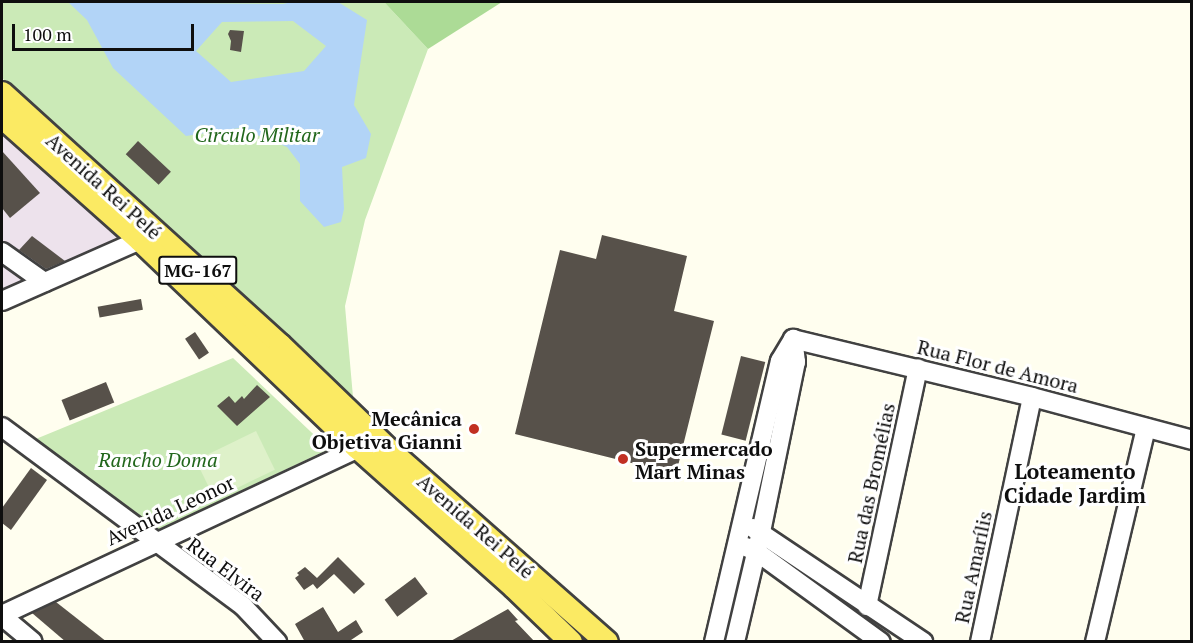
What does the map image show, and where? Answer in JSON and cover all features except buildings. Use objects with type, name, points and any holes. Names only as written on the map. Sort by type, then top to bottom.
[{"type":"main road","name":"Avenida Rei Pelé","points":[[2,93],[280,345],[390,452],[607,642]]},
{"type":"main road","name":"Avenida Rei Pelé","points":[[2,117],[140,240],[358,448],[514,587],[571,642]]},
{"type":"street","points":[[2,301],[140,240]]},
{"type":"street","points":[[2,252],[44,282]]},
{"type":"street","points":[[714,642],[739,544],[780,361],[793,339]]},
{"type":"street","points":[[735,642],[757,552],[796,362],[793,339]]},
{"type":"street","name":"Rua Flor de Amora","points":[[793,339],[918,368],[1191,440]]},
{"type":"street","name":"Rua das Bromélias","points":[[867,606],[918,368]]},
{"type":"street","name":"Rua Amarílis","points":[[980,642],[1032,397]]},
{"type":"street","name":"Rua Elvira","points":[[2,427],[153,542],[243,606],[277,642]]},
{"type":"street","points":[[1095,642],[1146,428]]},
{"type":"street","name":"Avenida Leonor","points":[[2,615],[153,542],[358,448]]},
{"type":"street","points":[[743,524],[761,532],[923,642]]},
{"type":"street","points":[[739,544],[757,552],[880,642]]},
{"type":"street","points":[[2,615],[33,642]]},
{"type":"shaded area","points":[[2,112],[143,250],[2,312]]},
{"type":"green space","name":"Circulo Militar","points":[[2,2],[384,2],[428,49],[365,220],[345,306],[353,397],[2,78]]},
{"type":"green space","points":[[384,2],[502,2],[428,49]]},
{"type":"green space","name":"Rancho Doma","points":[[233,358],[329,449],[151,533],[26,443]]},
{"type":"green space","points":[[256,431],[275,470],[215,499],[196,460]]},
{"type":"water","points":[[68,2],[283,4],[338,2],[367,20],[354,105],[371,134],[366,158],[342,167],[344,209],[341,222],[324,227],[300,201],[300,164],[287,147],[240,128],[186,136],[113,68],[87,20]],"holes":[[[293,21],[326,46],[304,71],[231,82],[196,51],[222,22]]]},
{"type":"place","name":"Mecânica Objetiva Gianni","points":[[474,429]]},
{"type":"place","name":"Supermercado Mart Minas","points":[[623,459]]},
{"type":"district","name":"Loteamento Cidade Jardim","points":[[1075,483]]}]
